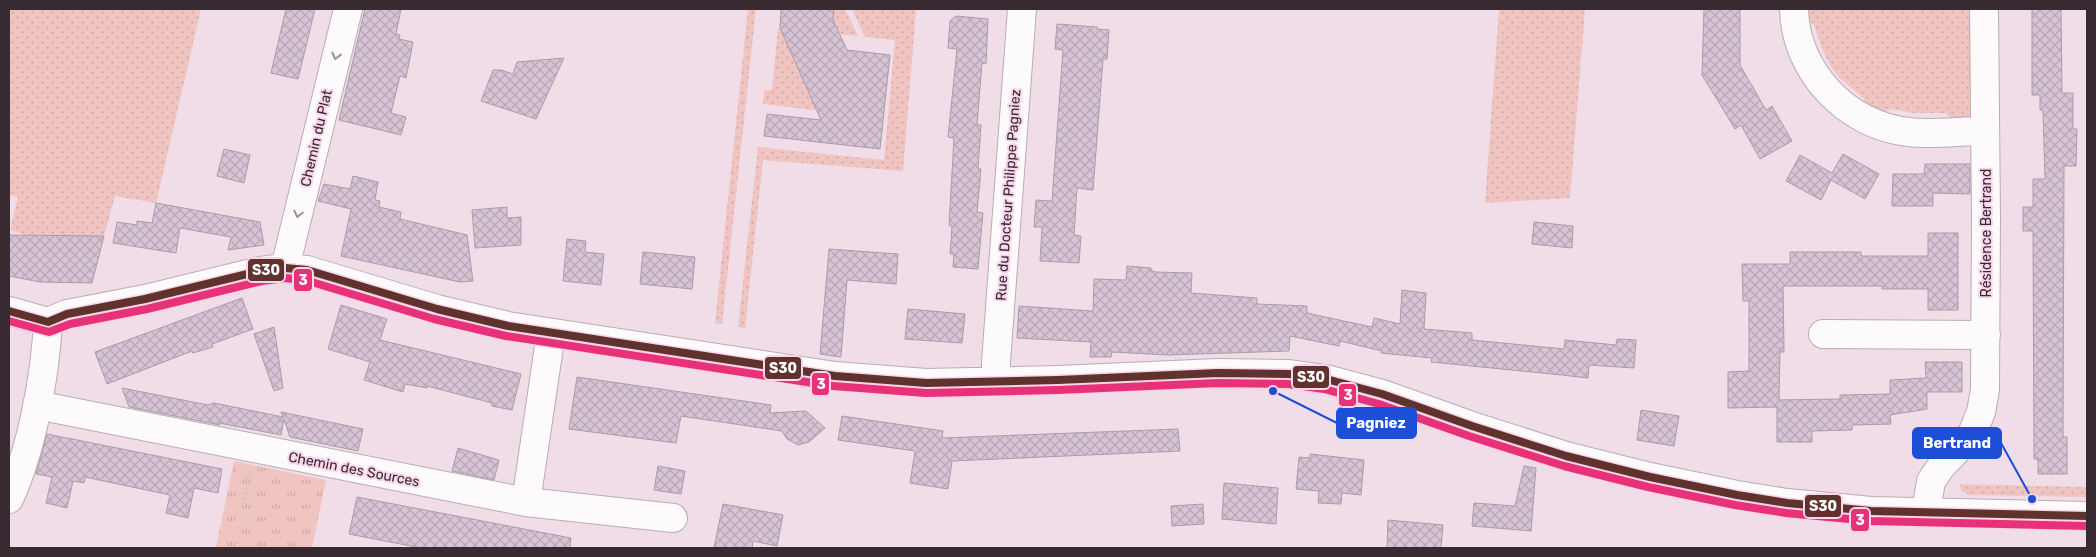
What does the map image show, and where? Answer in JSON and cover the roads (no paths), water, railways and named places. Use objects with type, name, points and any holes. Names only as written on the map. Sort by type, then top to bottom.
[{"type":"street","name":"Chemin du Plat","points":[[286,268],[348,9]]},
{"type":"street","name":"Rue du Docteur Philippe Pagniez","points":[[996,382],[1022,9]]},
{"type":"street","points":[[1794,9],[1799,42],[1812,70],[1831,94],[1853,112],[1878,125],[1910,132],[1985,131]]},
{"type":"street","name":"Résidence Bertrand","points":[[1926,512],[1932,481],[1940,468],[1972,434],[1979,418],[1986,376],[1984,9]]},
{"type":"street","points":[[9,310],[48,322],[67,314],[145,299],[235,276],[286,268],[307,270],[468,317],[551,334],[835,376],[926,383],[996,382],[1218,372],[1267,373],[1316,378],[1382,394],[1547,450],[1650,477],[1787,503],[1871,511],[2087,516]]},
{"type":"street","points":[[9,499],[22,464],[37,405],[46,350],[48,322]]},
{"type":"street","points":[[526,502],[551,334]]},
{"type":"street","points":[[1823,334],[1986,335]]},
{"type":"street","name":"Chemin des Sources","points":[[37,405],[526,502],[673,518]]},
{"type":"place","name":"Pagniez","points":[[1273,391]]},
{"type":"place","name":"Bertrand","points":[[2032,499]]}]
